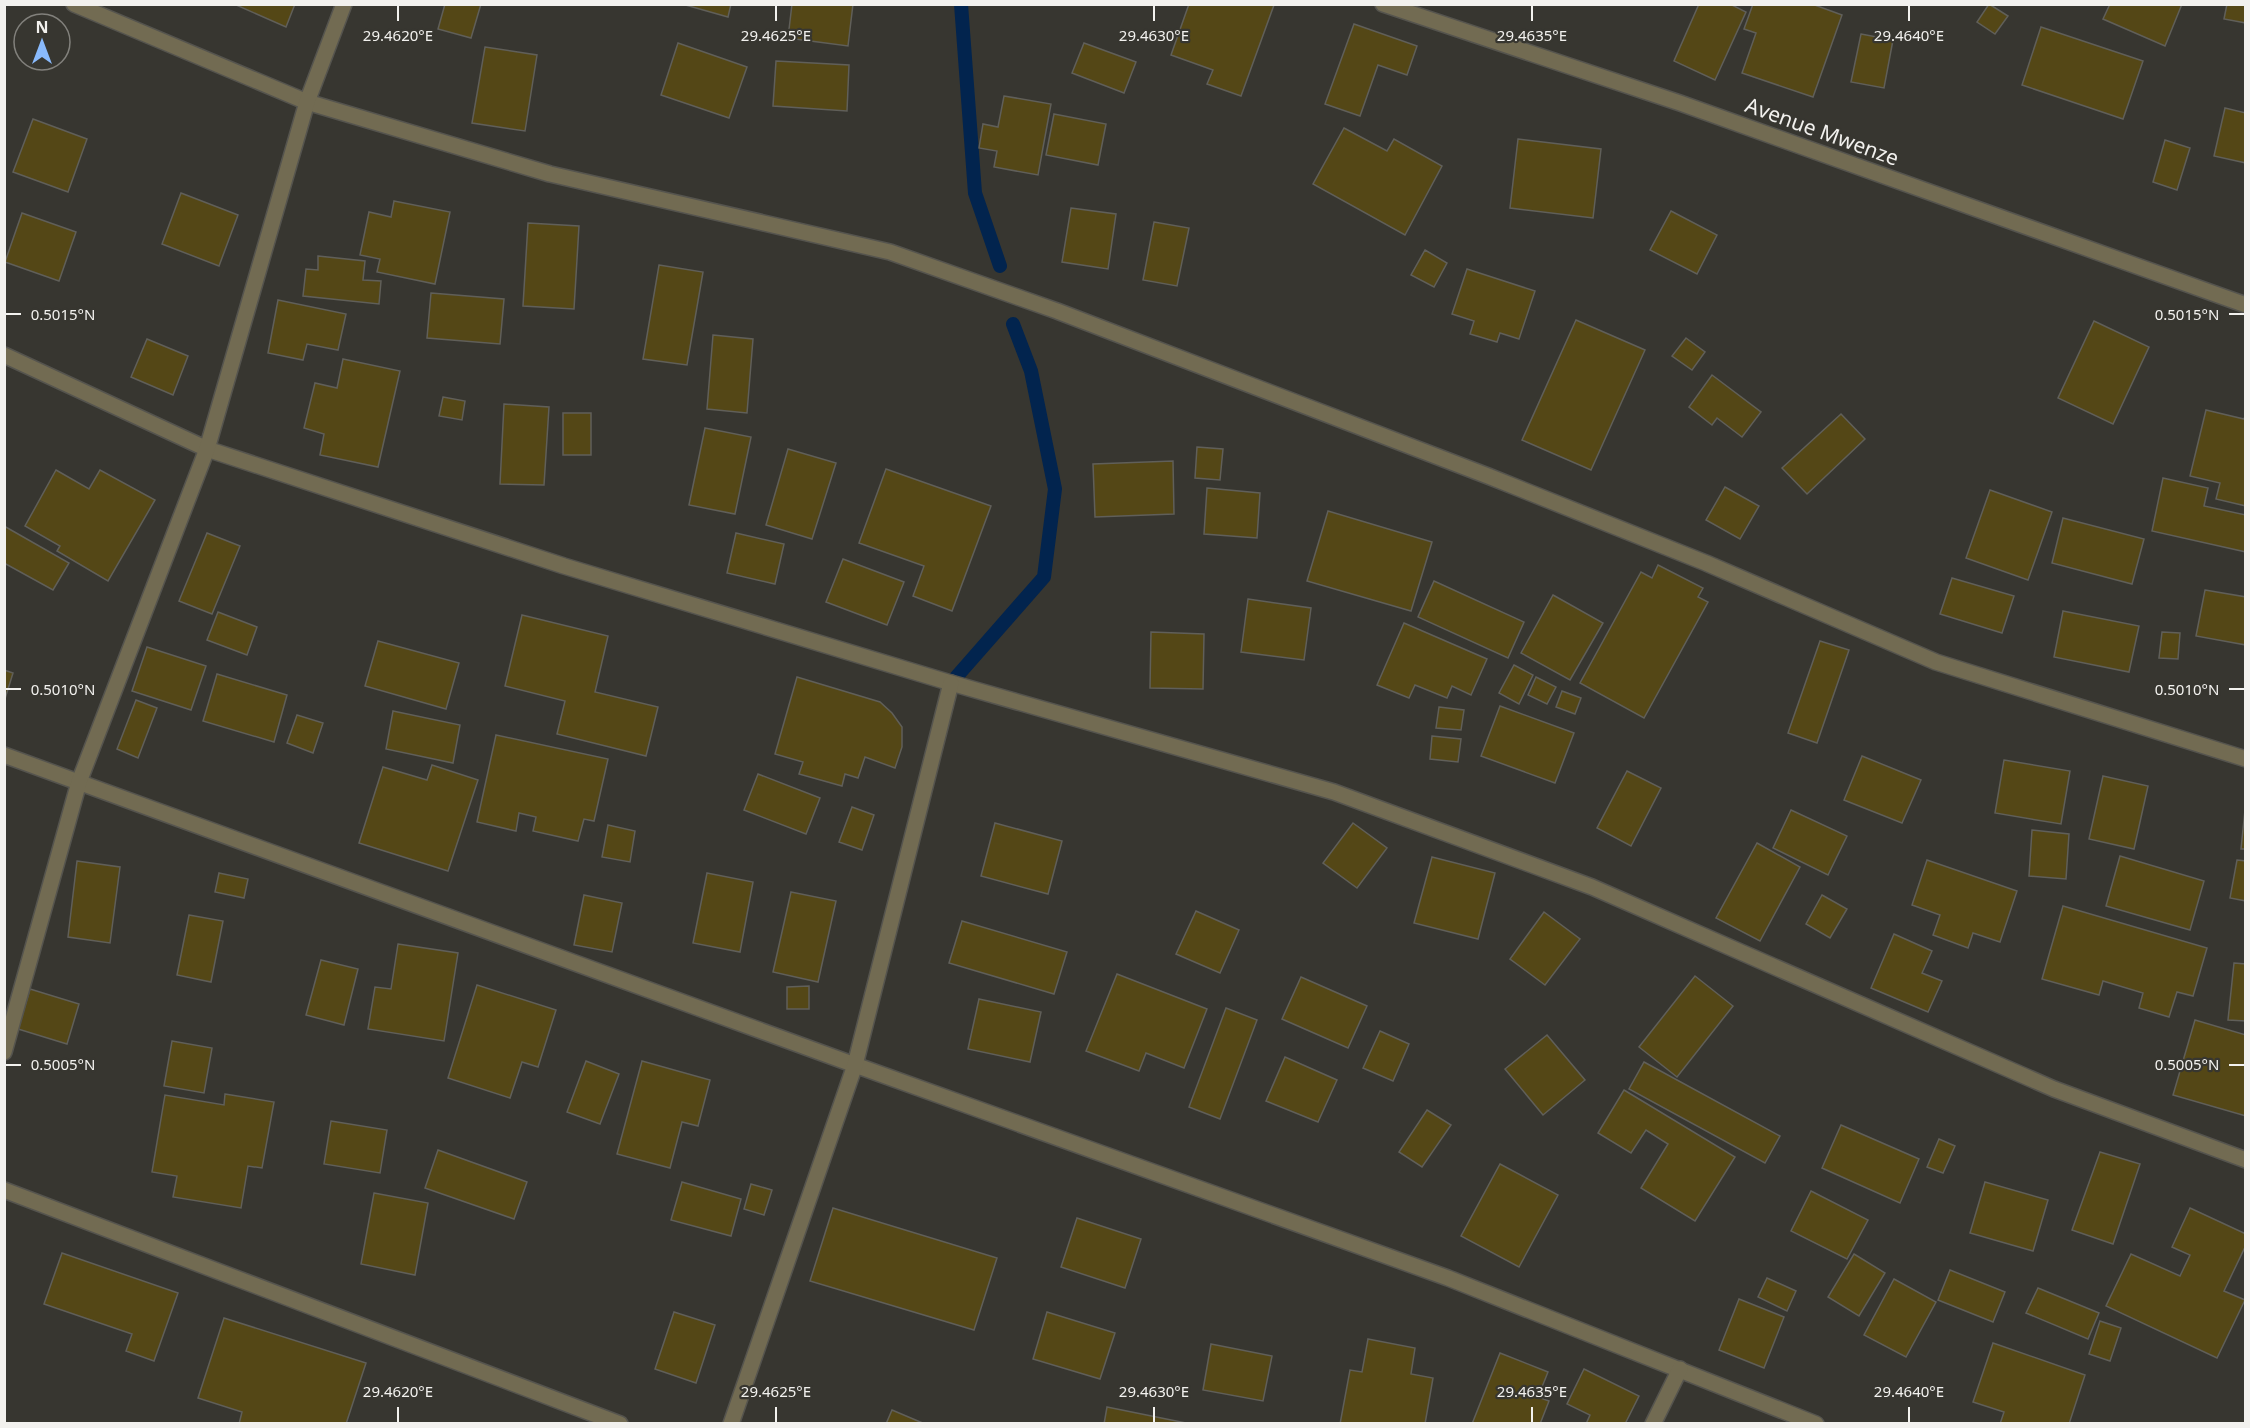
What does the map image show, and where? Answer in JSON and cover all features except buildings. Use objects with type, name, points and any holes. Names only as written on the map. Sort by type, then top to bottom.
[{"type":"street","points":[[74,4],[307,102],[550,174],[890,252],[1057,310],[1706,563],[1936,662],[2246,759]]},
{"type":"street","points":[[4,1052],[79,782],[207,449],[307,102],[344,4]]},
{"type":"street","name":"Avenue Mwenze","points":[[1383,4],[1680,103],[2246,305]]},
{"type":"street","points":[[4,355],[207,449],[564,566],[951,683],[1346,796],[1592,887],[2054,1089],[2246,1160]]},
{"type":"street","points":[[731,1424],[855,1065],[951,683]]},
{"type":"street","points":[[4,755],[1448,1278],[1816,1424]]},
{"type":"street","points":[[4,1190],[620,1424]]},
{"type":"street","points":[[1653,1424],[1680,1369]]},
{"type":"waterway","points":[[961,4],[975,193],[1000,266]]},
{"type":"waterway","points":[[951,683],[1044,577],[1055,489],[1031,371],[1013,324]]}]
